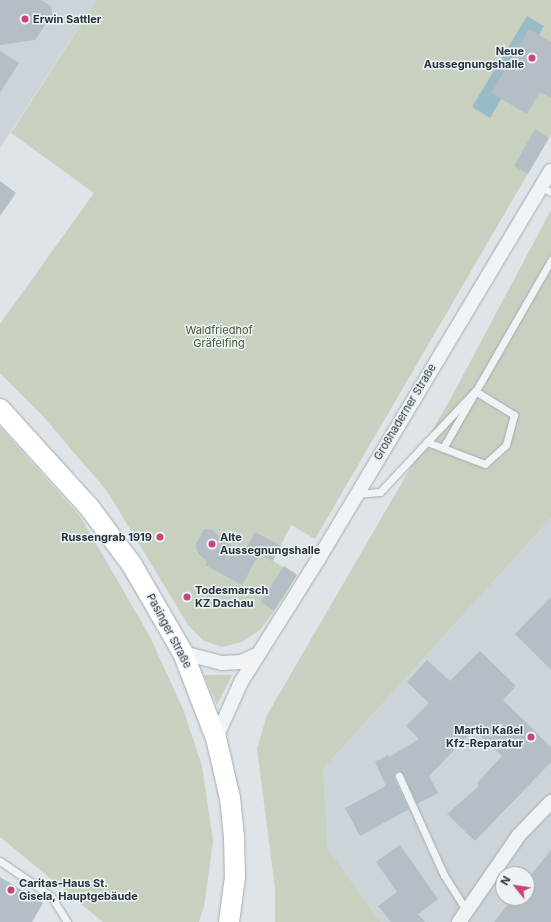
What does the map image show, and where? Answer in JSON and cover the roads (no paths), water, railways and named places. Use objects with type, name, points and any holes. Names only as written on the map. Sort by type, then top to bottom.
[{"type":"main road","name":"Pasinger Straße","points":[[0,409],[89,507],[132,565],[183,653],[216,738],[230,798],[234,837],[235,877],[229,922]]},
{"type":"street","name":"Großhaderner Straße","points":[[216,738],[230,704],[258,654],[322,552],[355,494],[546,189],[551,171]]},
{"type":"street","points":[[183,653],[222,663],[241,662],[258,654]]},
{"type":"street","points":[[462,916],[519,835],[551,802]]},
{"type":"lane","points":[[444,448],[551,260]]},
{"type":"lane","points":[[355,494],[380,492],[476,391]]},
{"type":"lane","points":[[427,442],[485,464],[506,445],[514,415],[476,391]]},
{"type":"lane","points":[[399,776],[462,916]]},
{"type":"lane","points":[[0,861],[51,896],[67,922]]},
{"type":"water","points":[[527,16],[544,26],[490,118],[472,107]]},
{"type":"place","name":"Erwin Sattler","points":[[25,19]]},
{"type":"place","name":"Neue Aussegnungshalle","points":[[532,58]]},
{"type":"place","name":"Russengrab 1919","points":[[160,537]]},
{"type":"place","name":"Alte Aussegnungshalle","points":[[212,544]]},
{"type":"place","name":"Todesmarsch KZ Dachau","points":[[187,597]]},
{"type":"place","name":"Martin Kaßel Kfz-Reparatur","points":[[531,737]]},
{"type":"place","name":"Caritas-Haus St. Gisela, Hauptgebäude","points":[[11,890]]},
{"type":"park label","name":"Waldfriedhof Gräfelfing","points":[[219,337]]}]
